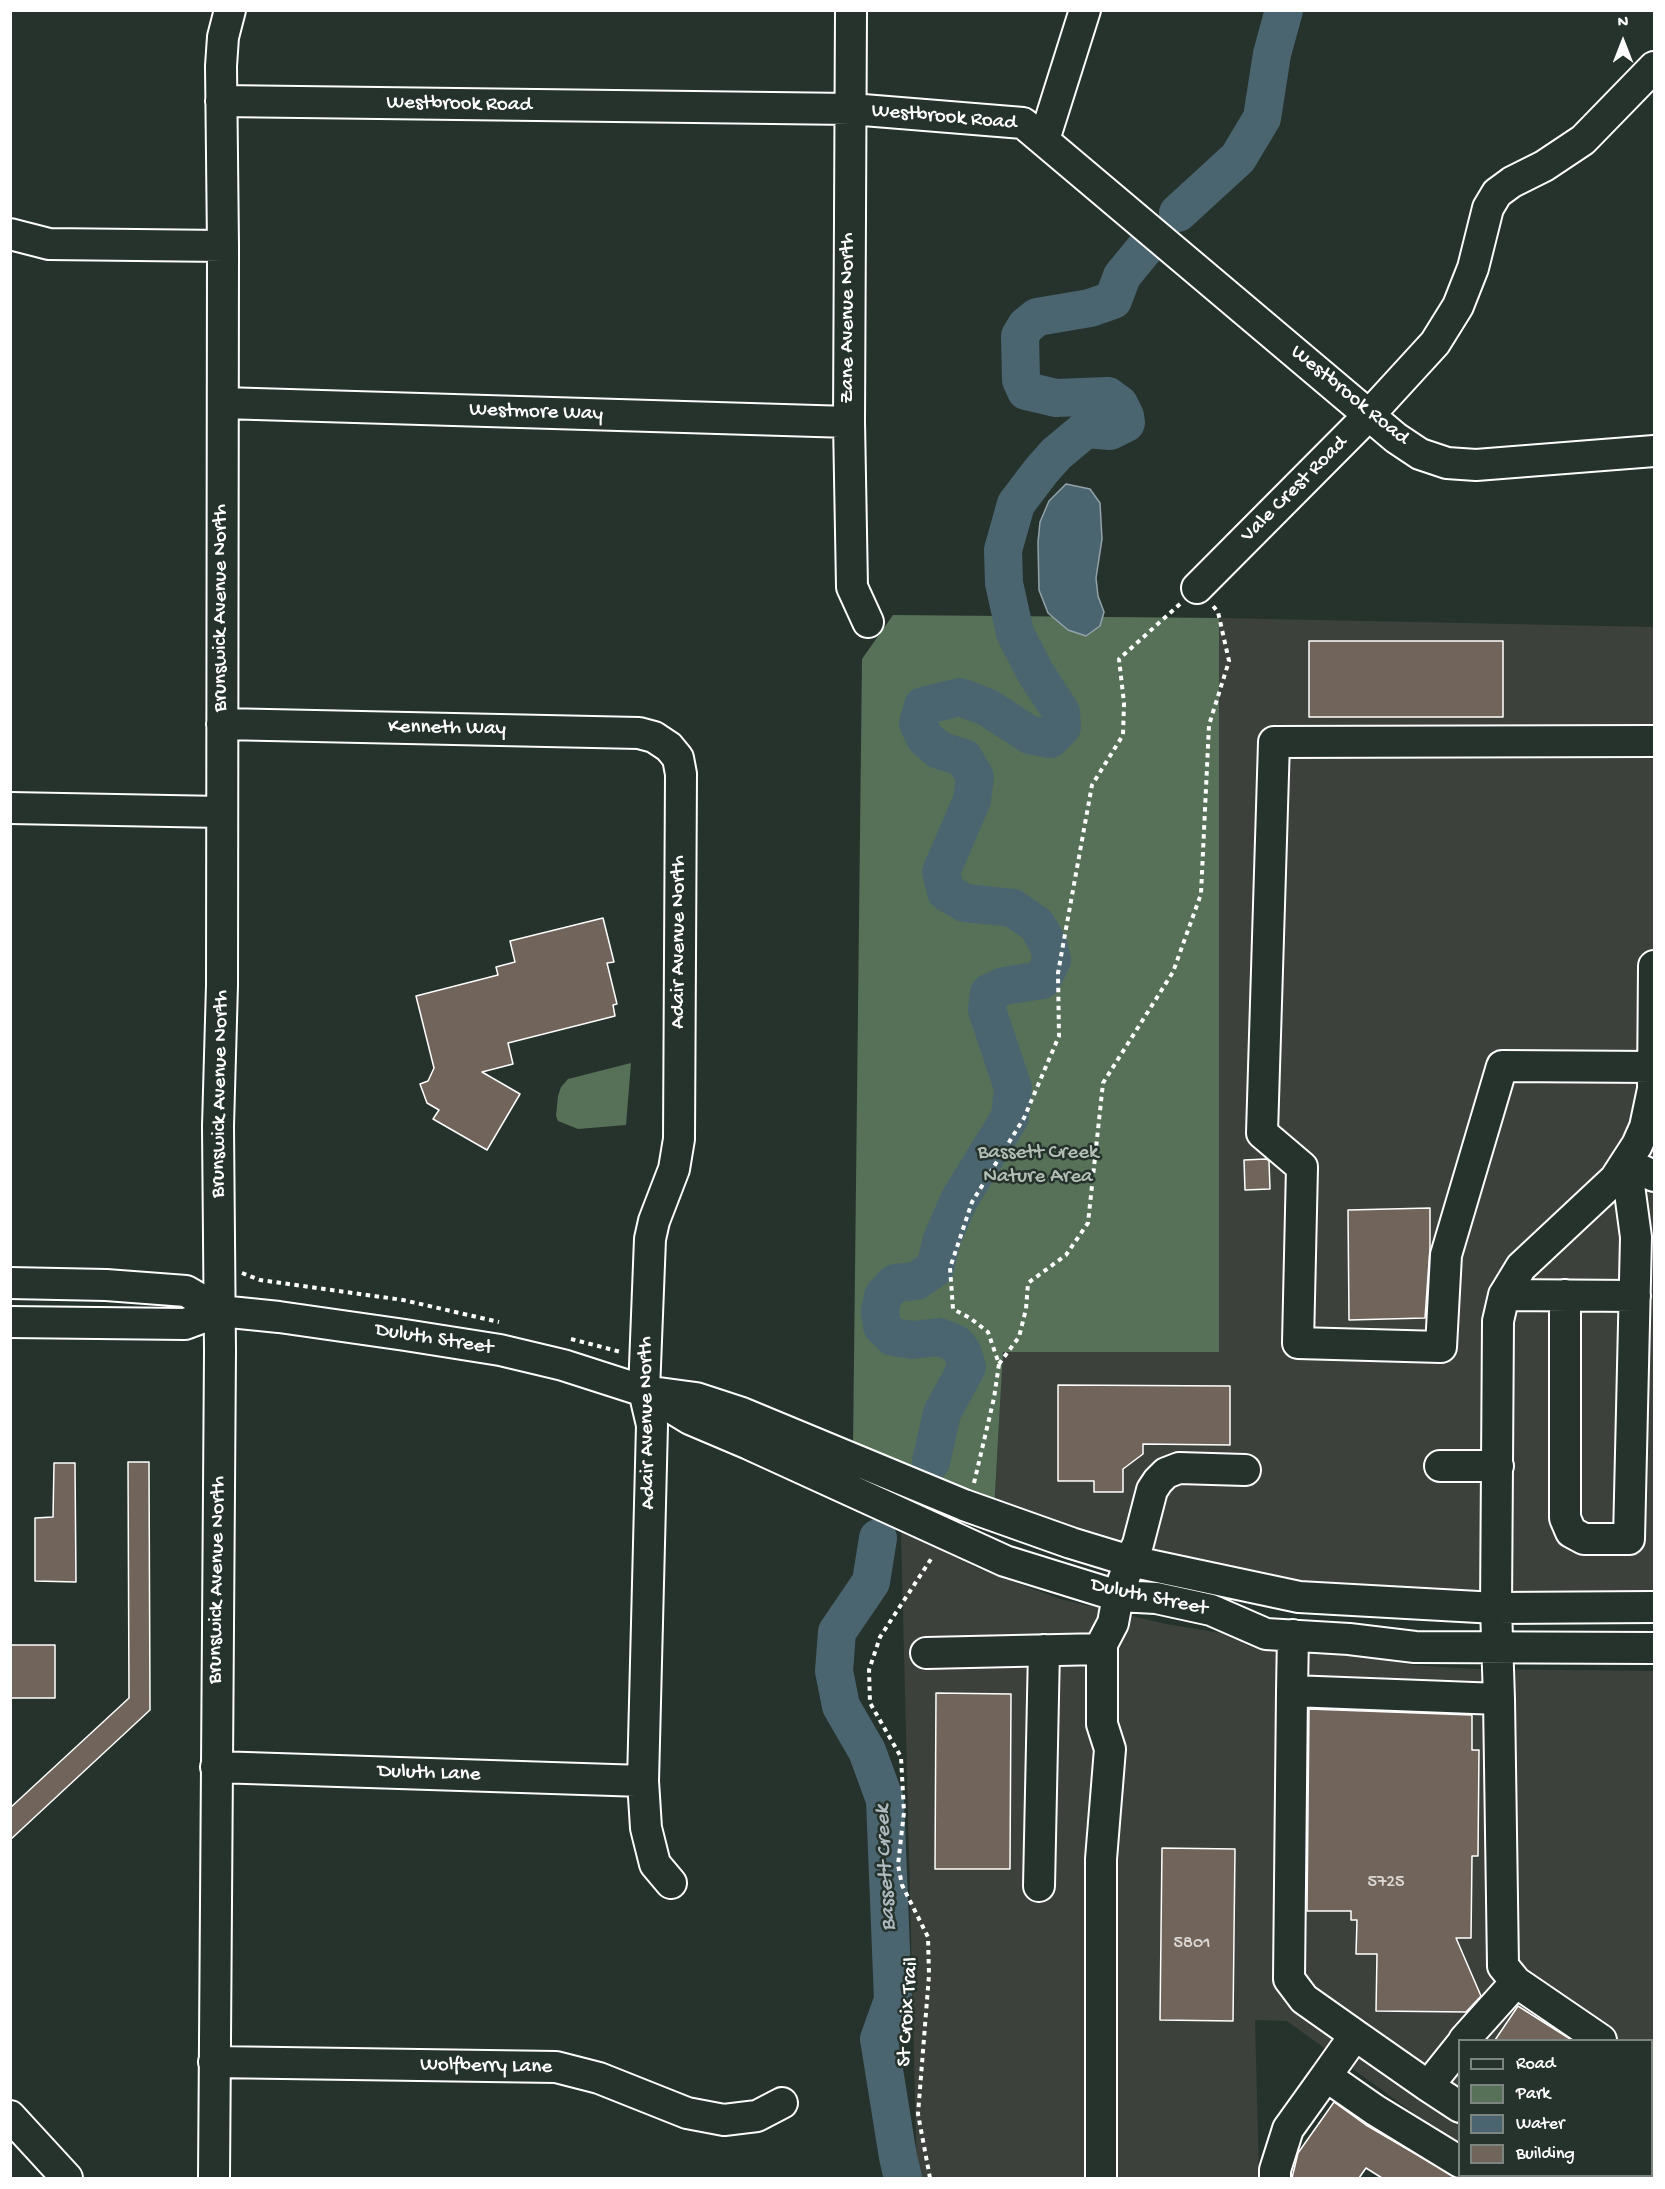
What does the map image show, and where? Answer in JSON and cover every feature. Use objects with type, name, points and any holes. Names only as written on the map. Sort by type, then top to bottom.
[{"type":"street","name":"Brunswick Avenue North","points":[[214,2178],[220,1311],[218,1126],[222,985],[223,246],[221,102],[223,37],[230,10]]},
{"type":"street","name":"Zane Avenue North","points":[[851,10],[849,422],[852,587],[868,622]]},
{"type":"street","points":[[1044,140],[1084,10]]},
{"type":"street","name":"Vale Crest Road","points":[[1197,588],[1369,415],[1435,343],[1458,306],[1473,268],[1488,208],[1497,193],[1583,140],[1654,67]]},
{"type":"street","name":"Westbrook Road","points":[[221,102],[850,110],[1023,123],[1396,438],[1420,454],[1447,463],[1476,465],[1654,452]]},
{"type":"street","points":[[10,234],[49,244],[223,246]]},
{"type":"street","name":"Westmore Way","points":[[223,403],[849,422]]},
{"type":"street","name":"Kenneth Way","points":[[222,724],[639,733],[654,737],[669,747]]},
{"type":"street","points":[[1653,1067],[1502,1066],[1446,1254],[1441,1347],[1298,1343],[1302,1167],[1262,1133],[1274,742],[1654,741]]},
{"type":"street","name":"Adair Avenue North","points":[[669,747],[678,758],[681,774],[679,1139],[674,1169],[654,1221],[650,1239],[644,1391],[652,1425],[643,1781],[646,1828],[654,1864],[671,1883]]},
{"type":"street","points":[[10,808],[222,812]]},
{"type":"street","points":[[1600,2039],[1516,1982],[1503,1966],[1496,1608],[1498,1321],[1503,1295],[1521,1267],[1615,1179],[1645,1127],[1653,1089],[1654,966]]},
{"type":"street","points":[[1626,1163],[1654,1176]]},
{"type":"street","points":[[1565,1295],[1565,1518],[1571,1532],[1584,1539],[1629,1539],[1636,1237],[1626,1163]]},
{"type":"street","name":"Duluth Street","points":[[10,1283],[106,1285],[186,1291],[220,1311],[313,1321],[501,1350],[563,1365],[644,1391],[696,1398],[742,1413],[1004,1520],[1130,1561],[1299,1597],[1496,1608],[1654,1607]]},
{"type":"street","points":[[1503,1295],[1635,1296]]},
{"type":"street","name":"Duluth Street","points":[[10,1322],[184,1324],[220,1311]]},
{"type":"street","name":"Duluth Street","points":[[644,1391],[690,1419],[1005,1561],[1111,1623],[1156,1598],[1211,1610],[1266,1634],[1349,1638],[1415,1647],[1654,1647]]},
{"type":"street","points":[[1440,1466],[1498,1466]]},
{"type":"street","points":[[1101,2178],[1101,1859],[1110,1749],[1122,1728],[1122,1646],[1111,1623],[1130,1561],[1138,1544],[1152,1490],[1166,1473],[1179,1468],[1245,1470]]},
{"type":"street","points":[[926,1653],[1044,1650],[1111,1623]]},
{"type":"street","points":[[1293,1635],[1289,1978],[1304,1999],[1458,2106]]},
{"type":"street","points":[[1039,1886],[1044,1650]]},
{"type":"street","points":[[1292,1691],[1499,1699]]},
{"type":"street","name":"Duluth Lane","points":[[216,1767],[643,1781]]},
{"type":"street","points":[[1465,2039],[1516,1982]]},
{"type":"street","points":[[1275,2178],[1275,2170],[1288,2129],[1355,2035]]},
{"type":"street","points":[[1428,2086],[1458,2048]]},
{"type":"street","name":"Wolfberry Lane","points":[[214,2062],[556,2067],[599,2078],[654,2102],[687,2113],[724,2120],[757,2116],[782,2103]]},
{"type":"street","points":[[1326,2076],[1375,2110],[1458,2161]]},
{"type":"street","points":[[10,2116],[67,2178]]},
{"type":"path","points":[[971,1494],[994,1398],[999,1364],[988,1332],[954,1309],[950,1268],[972,1202],[1024,1118],[1059,1036],[1058,973],[1092,785],[1123,735],[1124,703],[1119,659],[1197,588],[1218,612],[1229,661],[1209,725],[1201,894],[1173,972],[1103,1083],[1088,1223],[1066,1255],[1028,1282],[1026,1309],[1019,1337],[999,1364]]},
{"type":"path","name":"St Croix Trail","points":[[930,2178],[918,2114],[929,1976],[928,1937],[902,1885],[898,1865],[904,1812],[901,1757],[870,1703],[869,1670],[880,1638],[933,1555]]},
{"type":"shaded area","points":[[1219,618],[1654,627],[1654,1591],[1391,1593],[1240,1574],[994,1511],[1003,1352],[1219,1352]]},
{"type":"shaded area","points":[[901,1531],[979,1569],[1060,1599],[1166,1624],[1413,1665],[1472,1669],[1654,1671],[1654,2178],[1502,2177],[1653,2177],[1653,2039],[1458,2039],[1458,2145],[1287,2021],[1255,2020],[1259,2178],[917,2178]]},
{"type":"green space","name":"Bassett Creek Nature Area","points":[[893,615],[1219,618],[1219,1352],[1003,1352],[994,1511],[853,1446],[862,659]]},
{"type":"green space","points":[[631,1063],[626,1125],[578,1129],[558,1121],[556,1116],[558,1096],[561,1087],[568,1079]]},
{"type":"water","points":[[1066,484],[1090,489],[1100,503],[1102,539],[1096,578],[1098,596],[1104,612],[1100,626],[1086,636],[1068,630],[1048,613],[1039,590],[1040,522],[1049,501]]},
{"type":"building","points":[[1309,641],[1503,641],[1503,717],[1309,717]]},
{"type":"building","points":[[603,918],[614,962],[607,963],[617,1004],[613,1005],[615,1016],[508,1043],[513,1064],[482,1072],[520,1094],[487,1150],[433,1119],[439,1110],[427,1103],[420,1084],[428,1081],[434,1068],[416,996],[498,975],[496,967],[515,962],[510,941]]},
{"type":"building","points":[[1266,1159],[1269,1161],[1270,1189],[1245,1190],[1244,1160]]},
{"type":"building","points":[[1430,1208],[1430,1248],[1425,1318],[1349,1320],[1348,1210]]},
{"type":"building","points":[[1058,1385],[1230,1386],[1230,1445],[1143,1444],[1143,1454],[1123,1469],[1123,1492],[1094,1492],[1094,1481],[1058,1481]]},
{"type":"building","points":[[128,1462],[149,1462],[150,1710],[10,1840],[10,1808],[129,1698]]},
{"type":"building","points":[[54,1463],[75,1463],[76,1582],[35,1581],[35,1518],[53,1517]]},
{"type":"building","points":[[10,1645],[55,1645],[55,1698],[10,1698]]},
{"type":"building","points":[[936,1693],[1011,1694],[1010,1869],[935,1869]]},
{"type":"building","points":[[1309,1709],[1472,1715],[1472,1750],[1479,1750],[1478,1856],[1472,1856],[1471,1938],[1456,1938],[1481,1996],[1466,2012],[1376,2011],[1377,1954],[1356,1954],[1357,1920],[1351,1920],[1351,1911],[1307,1911]]},
{"type":"building","points":[[1162,1848],[1235,1849],[1233,2021],[1160,2020]]},
{"type":"building","points":[[1518,2006],[1570,2039],[1496,2039]]},
{"type":"building","points":[[1334,2102],[1366,2125],[1457,2178],[1382,2178],[1366,2168],[1359,2178],[1292,2178],[1298,2153]]},
{"type":"waterway","name":"Bassett Creek","points":[[1178,213],[1238,158],[1262,118],[1272,54],[1284,10]]},
{"type":"waterway","name":"Bassett Creek","points":[[931,1462],[942,1413],[967,1367],[962,1351],[955,1343],[939,1337],[913,1340],[893,1337],[882,1326],[880,1311],[883,1296],[895,1283],[916,1281],[935,1268],[942,1239],[959,1200],[1010,1117],[1013,1088],[987,1010],[989,993],[1004,986],[1042,980],[1052,960],[1048,944],[1037,925],[1013,908],[965,903],[946,892],[941,872],[972,800],[975,777],[964,758],[939,750],[925,738],[918,723],[923,706],[960,697],[987,707],[1030,735],[1050,739],[1062,727],[1061,712],[1035,672],[1015,633],[1004,583],[1003,550],[1016,504],[1056,454],[1086,429],[1110,431],[1126,423],[1119,404],[1108,396],[1056,398],[1026,391],[1021,380],[1020,336],[1026,326],[1037,317],[1090,308],[1113,300],[1122,276],[1145,248]]},
{"type":"waterway","name":"Bassett Creek","points":[[878,1538],[871,1582],[837,1632],[834,1671],[841,1706],[867,1751],[885,1800],[893,2000],[879,2039],[903,2178]]}]
